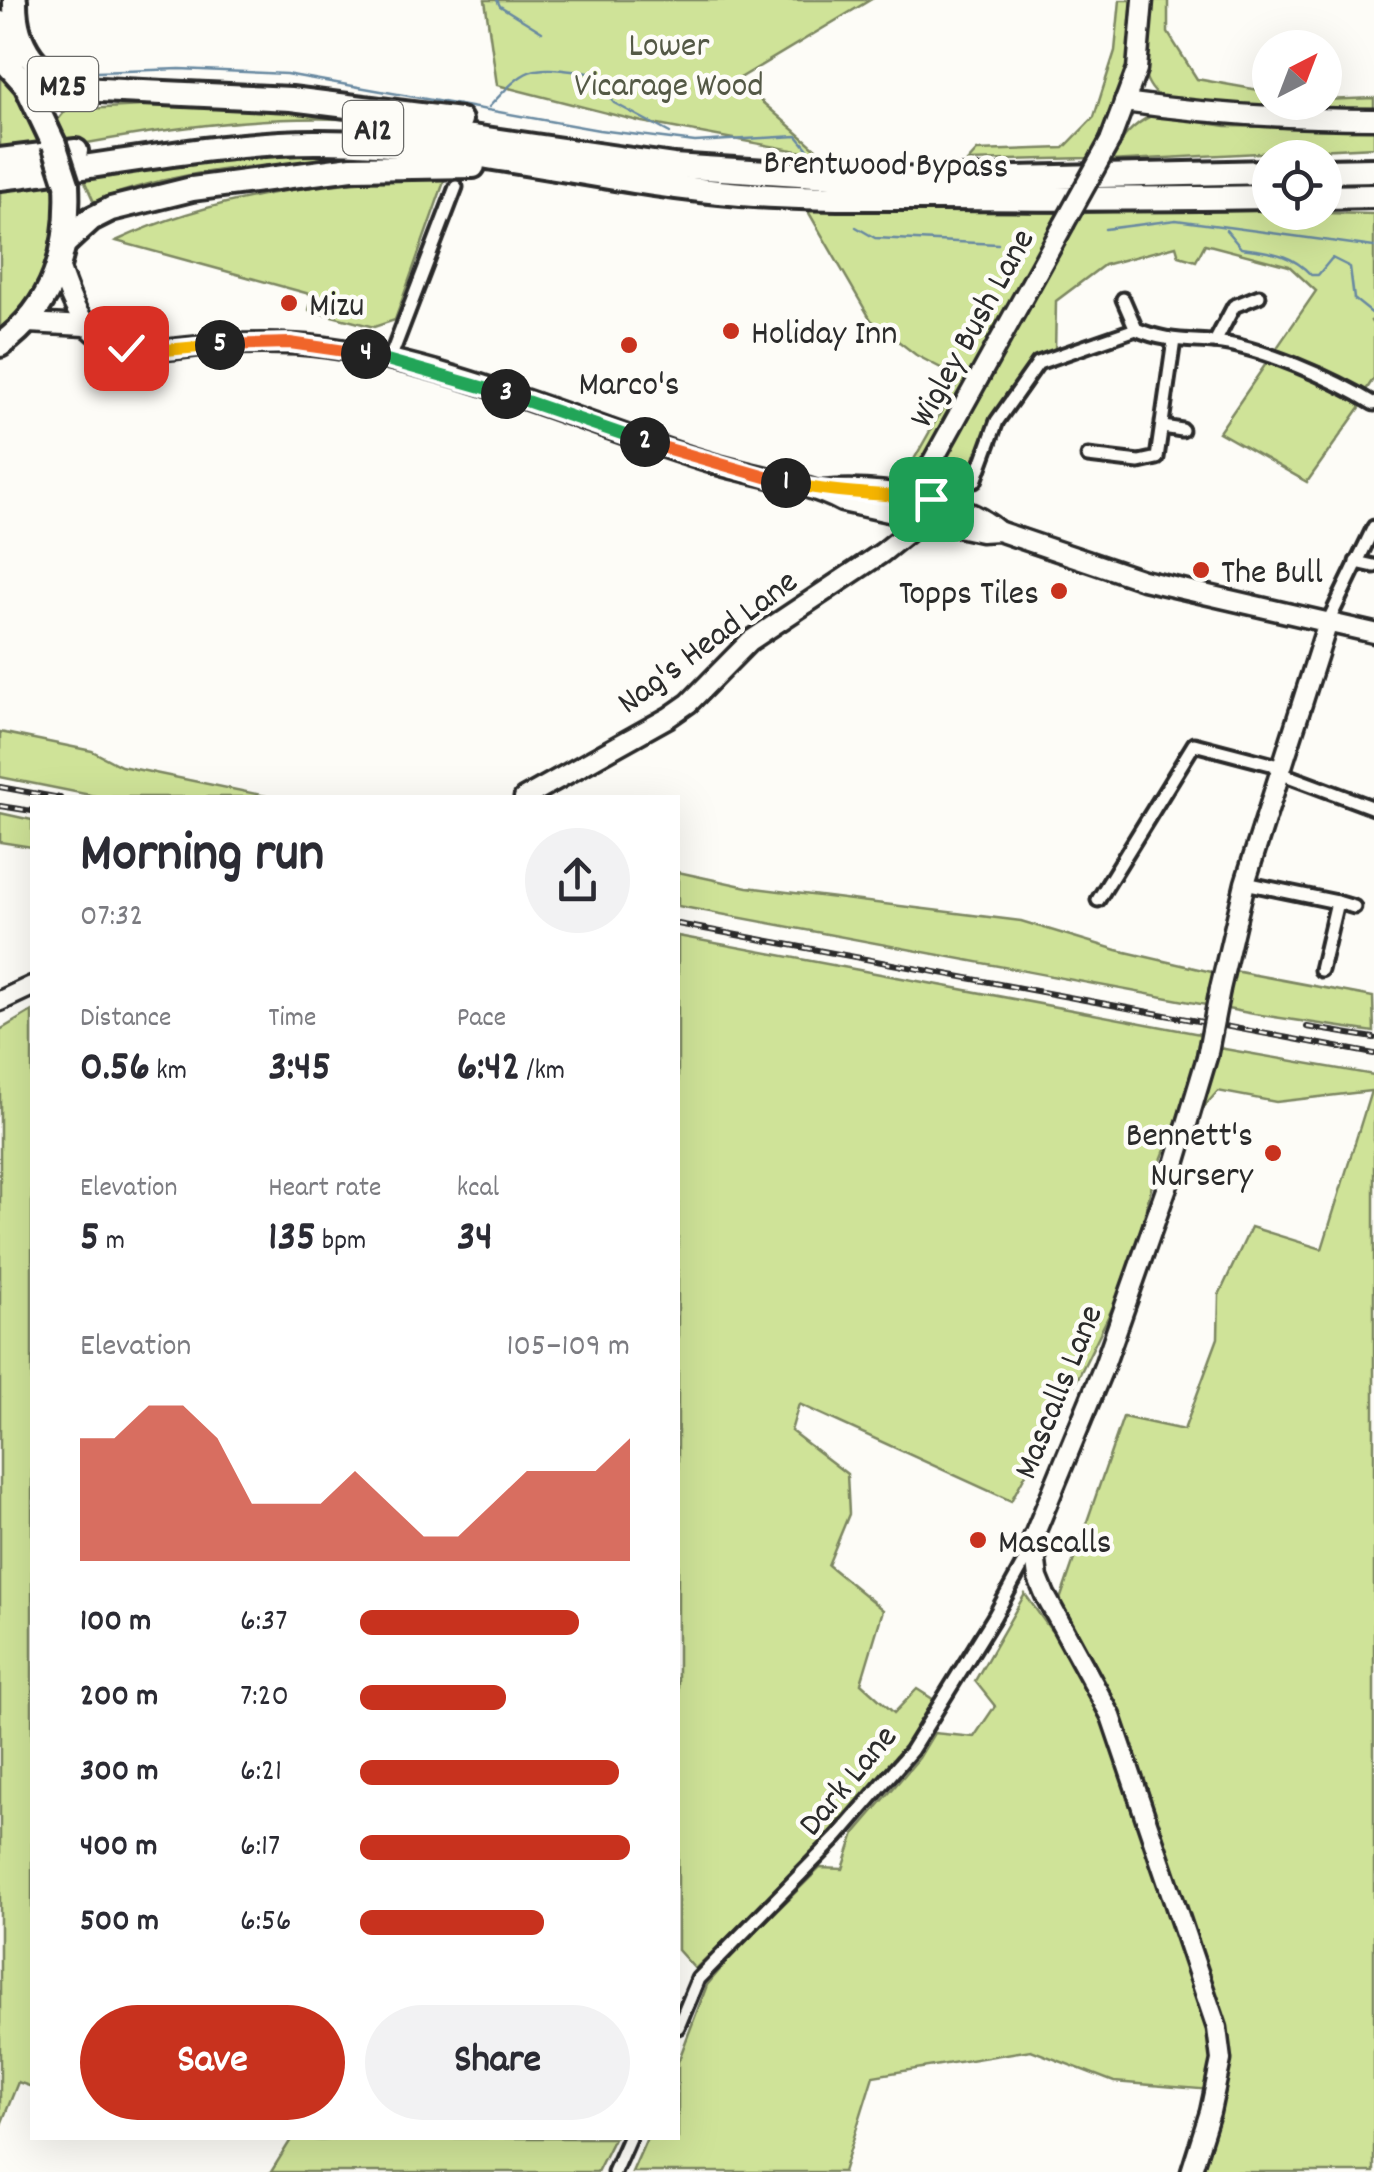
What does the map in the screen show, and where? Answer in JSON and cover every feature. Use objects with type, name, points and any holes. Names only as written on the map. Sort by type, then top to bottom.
[{"type":"highway","name":"M25","points":[[1,0],[0,20],[12,68]]},
{"type":"highway","name":"M25","points":[[15,0],[22,43],[37,66],[52,78],[89,91],[166,94]]},
{"type":"highway","name":"A12","points":[[12,68],[57,96],[78,101],[118,101],[166,94],[309,101],[463,121],[600,146],[673,166]]},
{"type":"highway","points":[[0,366],[15,333],[46,296],[61,255],[67,184],[54,144],[12,68]]},
{"type":"highway","name":"A12","points":[[0,160],[222,132],[343,127],[472,136],[673,166]]},
{"type":"highway","name":"A12","points":[[0,178],[269,143],[395,144],[503,158]]},
{"type":"highway","name":"A12","points":[[61,255],[91,219],[111,208],[192,189],[352,168],[475,166],[503,158]]},
{"type":"highway","name":"Brentwood Bypass","points":[[503,158],[674,187],[760,195],[1252,198]]},
{"type":"highway","name":"Brentwood Bypass","points":[[673,166],[928,180],[1252,172]]},
{"type":"highway","points":[[1342,171],[1374,170]]},
{"type":"highway","points":[[1342,197],[1374,196]]},
{"type":"street","points":[[1143,0],[1136,69],[1124,102],[1206,114],[1374,119]]},
{"type":"street","name":"Wigley Bush Lane","points":[[913,517],[925,474],[1110,141],[1124,102]]},
{"type":"street","points":[[390,360],[456,187]]},
{"type":"street","points":[[61,255],[70,298],[85,326],[115,346],[142,350],[290,343],[390,360],[703,461],[822,491],[842,502],[981,532],[998,531],[1143,580],[1374,633]]},
{"type":"street","points":[[1214,342],[1234,306],[1260,296]]},
{"type":"street","points":[[1123,300],[1136,329]]},
{"type":"street","points":[[15,333],[85,326]]},
{"type":"street","points":[[975,480],[997,420],[1038,363],[1136,329],[1174,340],[1214,342],[1269,357],[1340,384],[1374,404]]},
{"type":"street","points":[[1088,456],[1151,462],[1157,458],[1174,340]]},
{"type":"street","points":[[1163,427],[1182,430]]},
{"type":"street","points":[[822,491],[842,489],[931,499],[984,518],[998,531]]},
{"type":"street","name":"Nag's Head Lane","points":[[530,795],[631,740],[689,702],[750,640],[901,539],[908,533],[913,517]]},
{"type":"street","points":[[1328,622],[1374,526]]},
{"type":"street","points":[[1356,562],[1374,566]]},
{"type":"street","name":"Mascalls Lane","points":[[1191,2172],[1210,2112],[1220,2060],[1217,2028],[1111,1716],[1038,1578],[1032,1547],[1042,1512],[1104,1366],[1175,1164],[1207,1057],[1245,883],[1328,622]]},
{"type":"street","points":[[1098,900],[1194,744],[1281,770],[1374,808]]},
{"type":"street","points":[[1245,883],[1354,906]]},
{"type":"street","points":[[1321,970],[1337,902]]},
{"type":"street","points":[[0,1002],[30,987]]},
{"type":"street","name":"Dark Lane","points":[[680,2022],[698,1979],[837,1837],[911,1751],[1032,1547]]},
{"type":"street","points":[[1015,1580],[1038,1578]]},
{"type":"street","points":[[614,2172],[628,2140]]},
{"type":"green space","name":"Lower Vicarage Wood","points":[[485,0],[870,0],[737,80],[824,156],[642,122],[497,85]]},
{"type":"green space","points":[[1120,0],[1137,0],[1128,75],[1109,123],[1089,158],[968,161],[977,151],[1064,148],[1094,117],[1115,51]]},
{"type":"green space","points":[[1152,0],[1168,0],[1168,33],[1197,79],[1252,89],[1252,107],[1168,103],[1155,93],[1144,69]]},
{"type":"green space","points":[[0,70],[11,82],[44,147],[0,152]]},
{"type":"green space","points":[[1374,98],[1374,114],[1342,112],[1342,99]]},
{"type":"green space","points":[[218,102],[346,112],[345,119],[207,125],[71,146],[57,121],[66,110]]},
{"type":"green space","points":[[1153,115],[1226,126],[1374,129],[1374,147],[1342,149],[1342,140],[1252,140],[1252,153],[1109,161],[1138,123]]},
{"type":"green space","points":[[315,147],[395,157],[204,172],[130,189],[94,202],[80,171]]},
{"type":"green space","points":[[446,176],[395,320],[374,327],[309,310],[313,295],[116,241],[195,211],[278,192]]},
{"type":"green space","points":[[54,178],[58,230],[41,291],[0,334],[0,185]]},
{"type":"green space","points":[[805,206],[1062,213],[919,469],[912,463],[960,378],[916,355],[871,320]]},
{"type":"green space","points":[[1252,208],[1252,230],[1342,230],[1342,213],[1374,214],[1374,378],[1362,396],[1366,399],[1307,482],[1219,432],[1316,291],[1289,266],[1205,244],[1196,261],[1179,256],[1176,246],[1104,265],[1056,301],[1055,354],[997,421],[969,498],[943,490],[933,482],[1082,213]]},
{"type":"green space","points":[[0,732],[92,751],[121,766],[261,795],[90,795],[0,777]]},
{"type":"green space","points":[[0,813],[30,820],[30,847],[0,842]]},
{"type":"green space","points":[[680,872],[747,887],[1021,921],[1117,950],[1216,973],[1229,970],[1373,997],[1374,1032],[1254,1014],[680,906]]},
{"type":"green space","points":[[680,936],[1200,1034],[1189,1088],[1153,1181],[1130,1272],[1011,1501],[799,1404],[791,1431],[847,1474],[849,1514],[828,1565],[883,1610],[861,1683],[894,1713],[917,1689],[939,1703],[912,1749],[822,1845],[695,1969],[680,1952]]},
{"type":"green space","points":[[30,1012],[30,2086],[18,2082],[0,2127],[0,1030]]},
{"type":"green space","points":[[1219,1048],[1374,1075],[1374,2172],[1191,2172],[1213,2090],[1114,2082],[1031,2050],[873,2076],[843,2172],[632,2172],[646,2140],[680,2140],[680,2057],[707,1985],[820,1868],[843,1869],[855,1833],[919,1758],[934,1733],[974,1737],[995,1706],[975,1681],[1025,1594],[1050,1629],[1123,1417],[1184,1430],[1218,1338],[1219,1295],[1251,1227],[1322,1249],[1371,1091],[1276,1102],[1218,1091],[1203,1108]]},
{"type":"green space","points":[[291,2140],[613,2140],[597,2172],[271,2172]]},
{"type":"waterway","points":[[497,0],[500,6],[542,32]]},
{"type":"waterway","points":[[69,73],[180,69],[286,74],[599,130],[695,142],[797,136],[816,159]]},
{"type":"waterway","points":[[489,107],[514,82],[532,71],[589,73],[614,103],[670,133]]},
{"type":"waterway","points":[[1105,229],[1176,220],[1374,247]]},
{"type":"waterway","points":[[856,227],[875,238],[998,244]]},
{"type":"waterway","points":[[1226,230],[1241,248],[1287,258],[1311,275],[1318,275],[1332,258],[1350,267],[1354,299],[1374,315]]},
{"type":"railway","points":[[0,787],[44,795]]},
{"type":"railway","points":[[0,806],[30,811]]},
{"type":"railway","points":[[680,924],[1374,1054]]},
{"type":"railway","points":[[1307,1027],[1374,1038]]},
{"type":"place","name":"Mizu","points":[[289,303]]},
{"type":"place","name":"Holiday Inn","points":[[731,331]]},
{"type":"place","name":"Marco's","points":[[629,345]]},
{"type":"place","name":"The Bull","points":[[1201,570]]},
{"type":"place","name":"Topps Tiles","points":[[1059,591]]},
{"type":"place","name":"Bennett's Nursery","points":[[1273,1153]]},
{"type":"place","name":"Mascalls","points":[[978,1540]]},
{"type":"route","points":[[126,348],[166,350],[290,343],[345,350],[510,396],[760,478],[822,491],[842,489],[931,499]]}]
